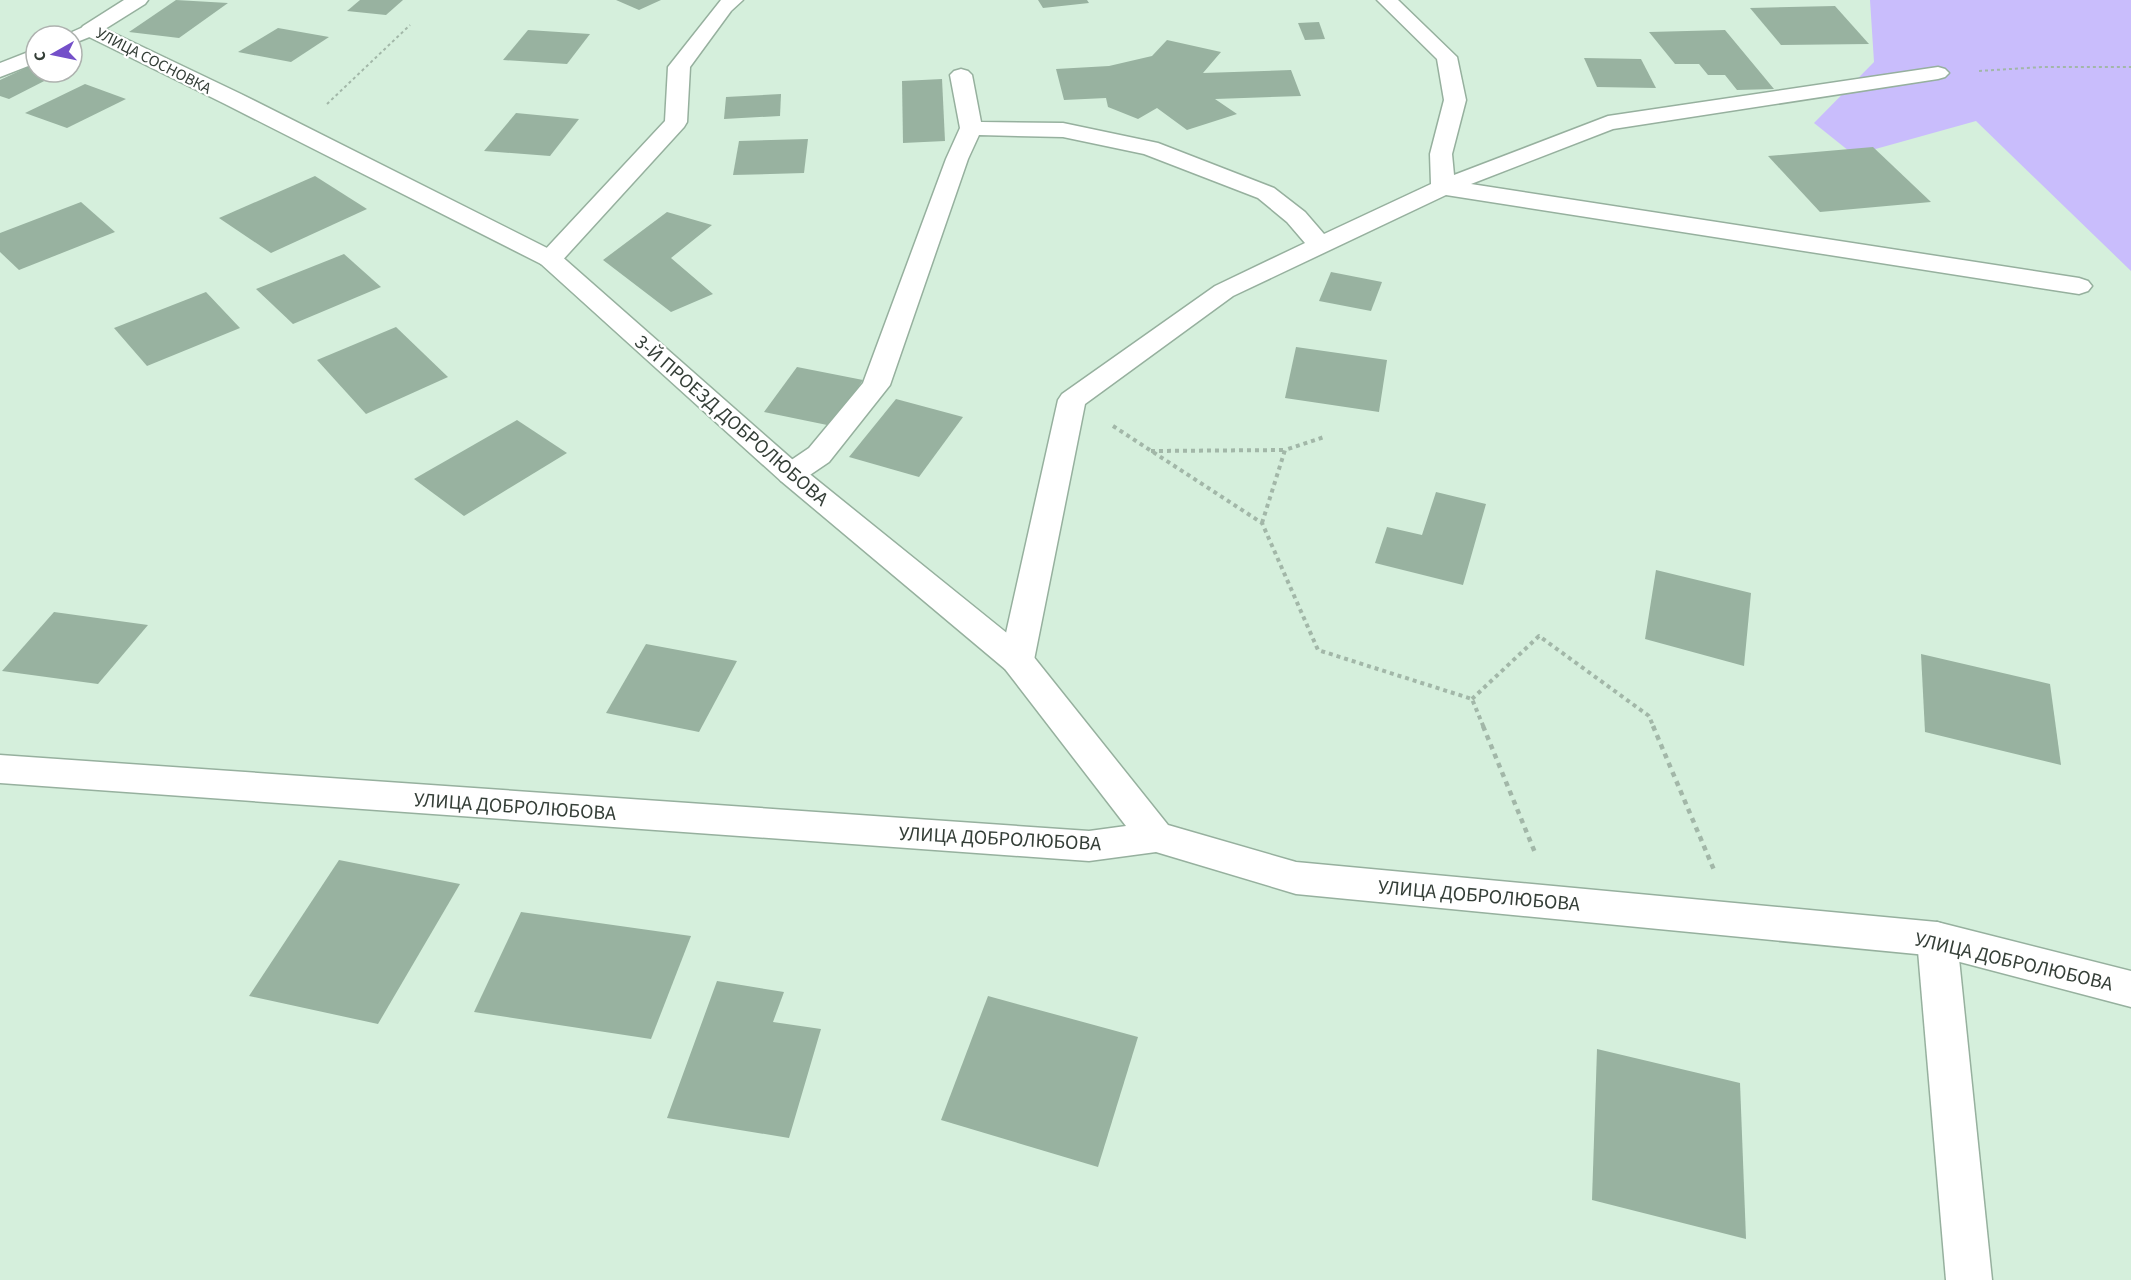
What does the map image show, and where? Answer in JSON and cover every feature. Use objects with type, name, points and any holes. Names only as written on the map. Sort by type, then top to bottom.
[{"type":"street","name":"УЛИЦА СОСНОВКА","points":[[84,32],[138,0]]},
{"type":"street","points":[[550,259],[676,122],[679,67],[724,7],[733,0]]},
{"type":"street","points":[[1386,0],[1447,57],[1455,100],[1441,154],[1443,187]]},
{"type":"street","name":"УЛИЦА СОСНОВКА","points":[[84,35],[233,99]]},
{"type":"street","points":[[0,71],[24,60]]},
{"type":"street","points":[[1017,660],[1072,400],[1224,291],[1443,187],[1608,123],[1938,73]]},
{"type":"street","points":[[791,474],[819,455],[876,385],[957,159],[971,128],[961,75]]},
{"type":"street","name":"3-Й ПРОЕЗД ДОБРОЛЮБОВА","points":[[233,99],[550,259],[791,474],[1017,660],[1156,837]]},
{"type":"street","points":[[971,128],[1063,130],[1150,148],[1266,193],[1296,217],[1320,245]]},
{"type":"street","points":[[1443,187],[2079,286]]},
{"type":"street","name":"УЛИЦА ДОБРОЛЮБОВА","points":[[0,769],[1089,846],[1156,837],[1296,878],[1937,939],[2131,989]]},
{"type":"street","points":[[1937,939],[1969,1280]]},
{"type":"path","points":[[298,132],[410,25]]},
{"type":"path","points":[[1938,73],[2042,67],[2131,67]]},
{"type":"path","points":[[1072,400],[1262,523],[1318,650],[1472,699],[1556,902]]},
{"type":"path","points":[[1150,451],[1285,450],[1324,437]]},
{"type":"path","points":[[1262,523],[1285,450]]},
{"type":"path","points":[[1472,699],[1539,636],[1649,716],[1735,920]]},
{"type":"shaded area","points":[[1870,0],[2131,0],[2131,271],[1976,121],[1854,155],[1814,123],[1874,62]]},
{"type":"building","points":[[176,0],[228,3],[179,38],[129,32]]},
{"type":"building","points":[[360,0],[403,0],[386,15],[347,11]]},
{"type":"building","points":[[616,0],[661,0],[639,10]]},
{"type":"building","points":[[1038,0],[1087,0],[1089,3],[1043,8]]},
{"type":"building","points":[[1835,6],[1869,44],[1781,45],[1750,8]]},
{"type":"building","points":[[1319,22],[1325,39],[1305,40],[1298,23]]},
{"type":"building","points":[[278,28],[329,37],[291,62],[238,52]]},
{"type":"building","points":[[528,30],[590,34],[567,64],[503,60]]},
{"type":"building","points":[[1725,30],[1774,89],[1737,90],[1725,75],[1708,75],[1699,64],[1675,64],[1649,32]]},
{"type":"building","points":[[1167,40],[1221,52],[1203,73],[1291,70],[1301,96],[1215,99],[1237,114],[1187,130],[1157,108],[1138,119],[1108,107],[1106,98],[1064,100],[1056,69],[1109,66],[1152,56]]},
{"type":"building","points":[[1584,58],[1641,59],[1656,88],[1597,87]]},
{"type":"building","points":[[24,69],[24,84],[38,84],[9,99],[0,96],[0,80]]},
{"type":"building","points":[[942,79],[945,141],[903,143],[902,81]]},
{"type":"building","points":[[85,84],[126,99],[67,128],[25,113]]},
{"type":"building","points":[[781,94],[780,116],[724,119],[726,97]]},
{"type":"building","points":[[516,113],[579,119],[550,156],[484,151]]},
{"type":"building","points":[[808,139],[804,173],[733,175],[739,141]]},
{"type":"building","points":[[1873,147],[1931,202],[1820,212],[1768,156]]},
{"type":"building","points":[[315,176],[367,209],[271,253],[219,218]]},
{"type":"building","points":[[81,202],[115,232],[19,270],[0,252],[0,233]]},
{"type":"building","points":[[667,212],[712,225],[671,258],[713,294],[671,312],[603,260]]},
{"type":"building","points":[[344,254],[381,287],[293,324],[256,289]]},
{"type":"building","points":[[1331,272],[1382,282],[1371,311],[1319,301]]},
{"type":"building","points":[[206,292],[240,328],[147,366],[114,328]]},
{"type":"building","points":[[396,327],[448,377],[366,414],[317,360]]},
{"type":"building","points":[[1296,347],[1387,360],[1379,412],[1285,398]]},
{"type":"building","points":[[797,367],[863,380],[832,426],[764,412]]},
{"type":"building","points":[[896,399],[963,417],[919,477],[849,457]]},
{"type":"building","points":[[517,420],[567,453],[464,516],[414,479]]},
{"type":"building","points":[[1436,492],[1486,504],[1463,585],[1375,563],[1387,527],[1422,535]]},
{"type":"building","points":[[1656,570],[1751,593],[1744,666],[1645,639]]},
{"type":"building","points":[[54,612],[148,625],[98,684],[2,671]]},
{"type":"building","points":[[646,644],[737,661],[699,732],[606,713]]},
{"type":"building","points":[[1921,654],[2050,684],[2061,765],[1925,732]]},
{"type":"building","points":[[339,860],[460,884],[378,1024],[249,996]]},
{"type":"building","points":[[521,912],[691,936],[651,1039],[474,1012]]},
{"type":"building","points":[[717,981],[784,992],[773,1022],[821,1029],[789,1138],[667,1118]]},
{"type":"building","points":[[988,996],[1138,1037],[1098,1167],[941,1120]]},
{"type":"building","points":[[1597,1049],[1740,1083],[1746,1239],[1592,1200]]}]
